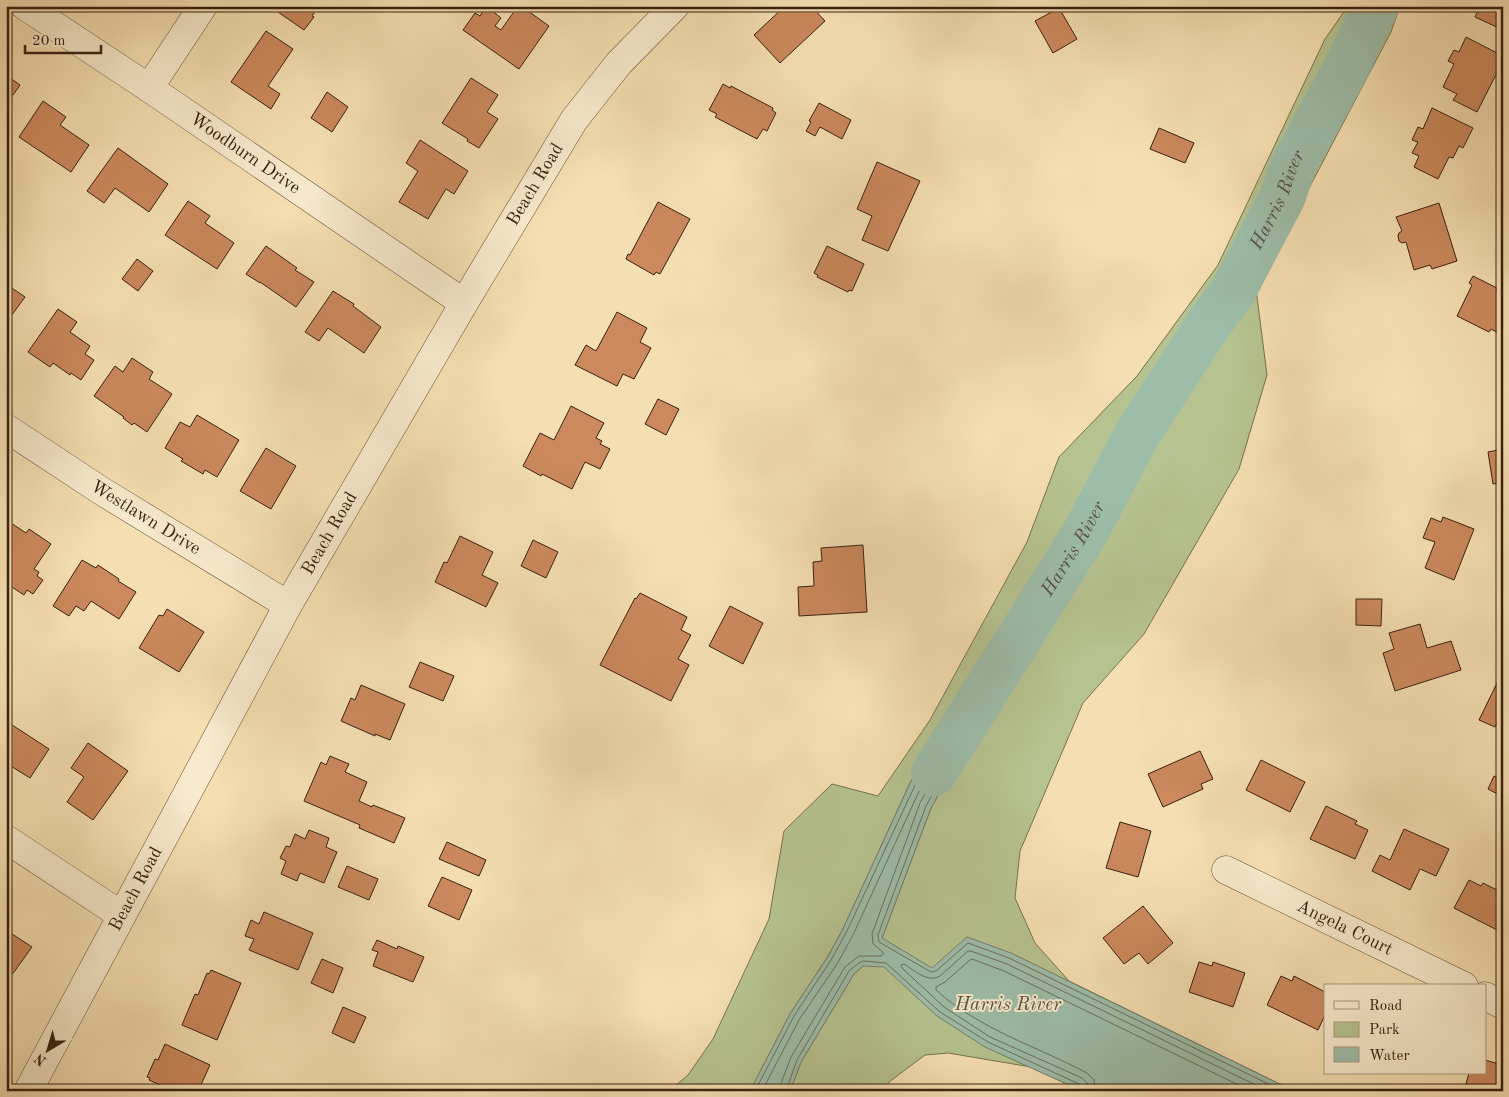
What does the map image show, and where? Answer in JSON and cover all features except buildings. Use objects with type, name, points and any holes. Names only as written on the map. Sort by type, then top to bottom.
[{"type":"street","name":"Woodburn Drive","points":[[26,6],[464,302]]},
{"type":"street","points":[[149,88],[203,6]]},
{"type":"street","name":"Beach Road","points":[[28,1091],[288,605],[464,302],[574,120],[619,63],[675,6]]},
{"type":"street","name":"Westlawn Drive","points":[[6,428],[100,490],[288,605]]},
{"type":"street","points":[[6,839],[121,915]]},
{"type":"street","name":"Angela Court","points":[[1226,870],[1460,984]]},
{"type":"street","points":[[1486,996],[1503,1005]]},
{"type":"green space","points":[[1348,6],[1400,6],[1391,32],[1256,289],[1267,375],[1239,469],[1144,634],[1083,703],[1020,851],[1015,898],[1035,943],[1069,981],[1294,1091],[1082,1091],[1031,1067],[948,1053],[925,1055],[889,1082],[883,1091],[790,1091],[801,1062],[854,974],[863,966],[882,938],[931,808],[971,735],[943,732],[911,781],[843,929],[827,958],[790,1014],[750,1091],[669,1091],[688,1075],[713,1039],[769,919],[784,831],[832,784],[878,796],[930,720],[1027,542],[1059,457],[1137,376],[1218,265],[1325,39]]},
{"type":"water","name":"Harris River","points":[[968,721],[971,735],[931,808],[882,938],[932,968],[967,937],[1011,953],[1294,1091],[1082,1091],[985,1047],[937,1016],[884,967],[863,966],[854,974],[801,1062],[790,1091],[750,1091],[790,1014],[827,958],[843,929],[911,781],[943,732]]},
{"type":"waterway","name":"Harris River","points":[[934,773],[1084,535],[1138,433],[1210,322],[1232,293],[1282,198],[1294,164],[1347,67],[1376,6]]}]
